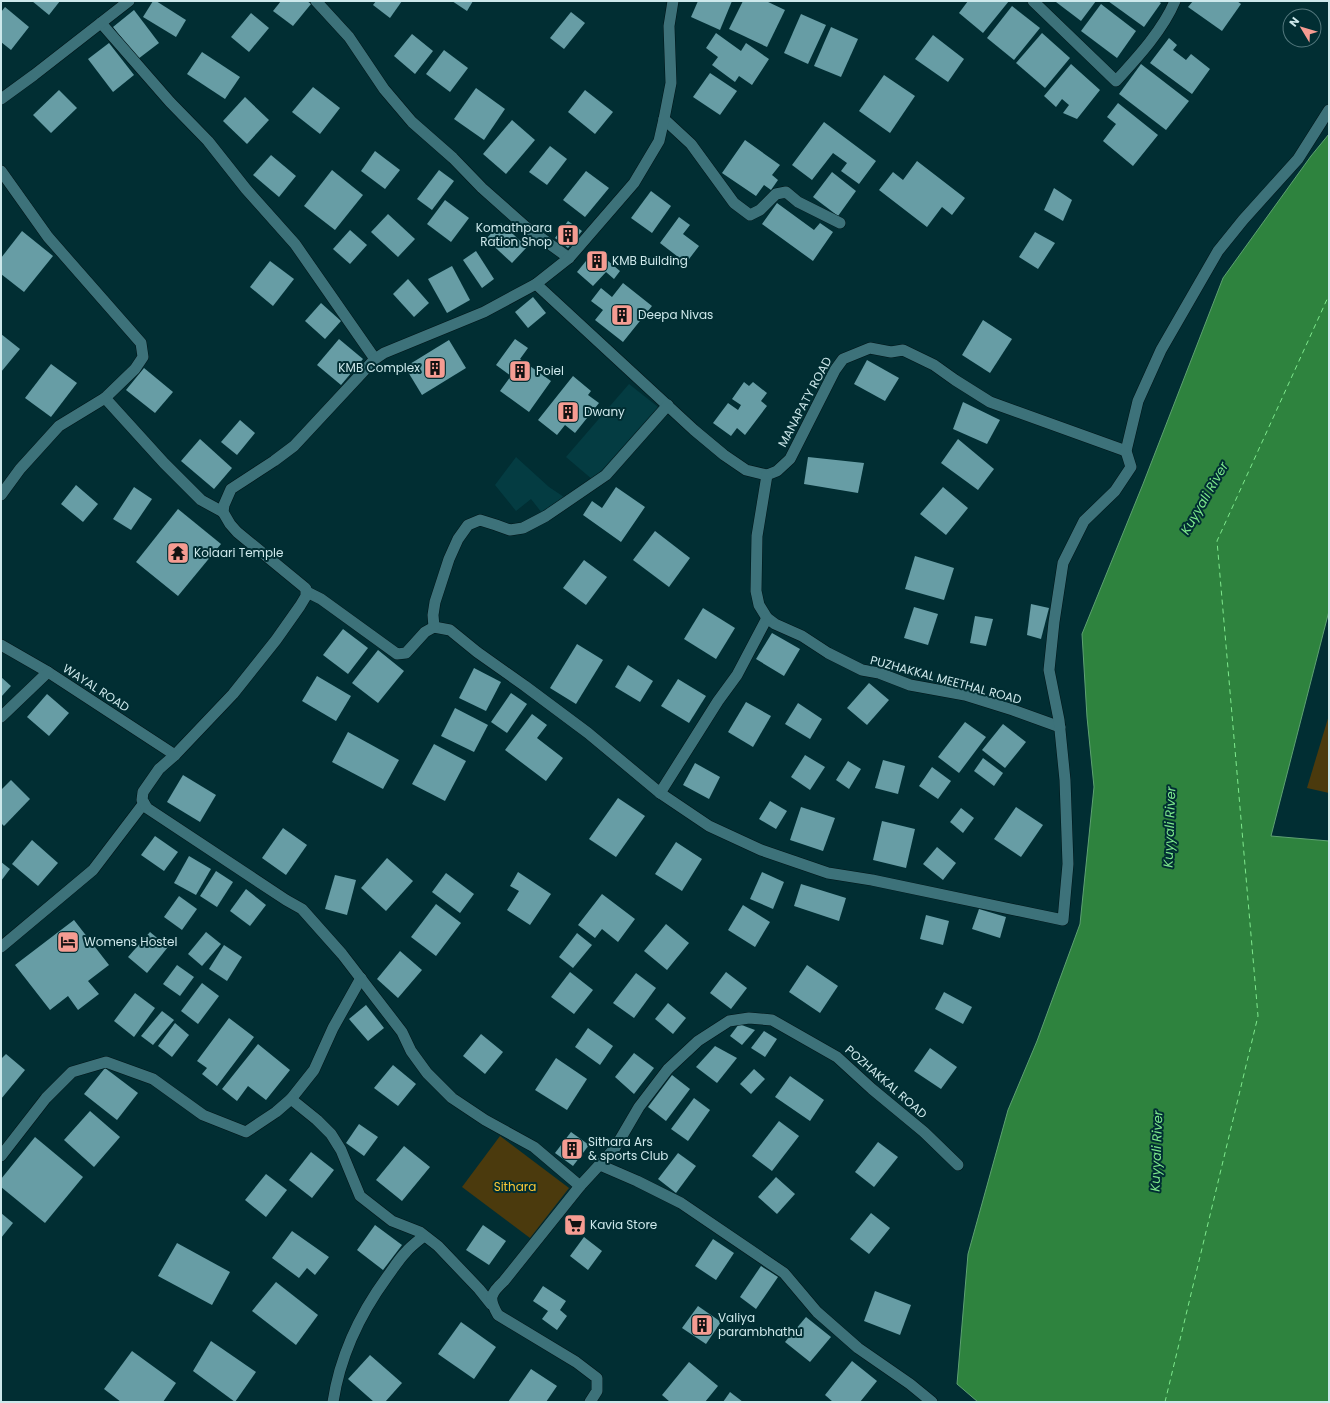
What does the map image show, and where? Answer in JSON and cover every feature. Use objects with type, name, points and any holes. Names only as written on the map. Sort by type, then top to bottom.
[{"type":"street","points":[[1,99],[129,1]]},
{"type":"street","points":[[316,1],[349,37],[384,89],[412,122],[454,158],[482,188],[526,227],[569,258]]},
{"type":"street","points":[[223,512],[224,504],[231,488],[274,461],[294,446],[375,360],[384,353],[484,312],[536,284],[569,258],[634,183],[659,141],[671,83],[669,26],[673,1]]},
{"type":"street","points":[[1033,1],[1116,81],[1136,59],[1171,11],[1175,1]]},
{"type":"street","points":[[101,23],[170,102],[208,141],[246,189],[295,244],[375,360]]},
{"type":"street","points":[[306,592],[321,598],[397,654],[406,653],[425,632],[434,627],[450,630],[477,652],[588,733],[660,792],[709,826],[761,850],[828,873],[872,880],[1063,920],[1068,864],[1065,780],[1060,727],[1049,670],[1054,622],[1063,563],[1084,521],[1116,491],[1131,467],[1126,451],[1138,401],[1161,350],[1218,251],[1243,220],[1298,159],[1329,110]]},
{"type":"street","points":[[664,119],[691,144],[734,203],[750,215],[760,210],[776,194],[786,192],[798,202],[840,224]]},
{"type":"street","points":[[1,171],[48,237],[141,343],[143,357],[135,369],[104,398],[60,426],[20,469],[1,495]]},
{"type":"street","points":[[536,284],[724,455],[746,470],[767,476],[757,536],[756,590],[759,605],[766,618],[737,675],[718,701],[660,792]]},
{"type":"street","name":"MANAPATY ROAD","points":[[767,476],[777,471],[790,459],[835,370],[843,359],[870,348],[891,352],[903,350],[934,364],[955,380],[990,402],[1126,451]]},
{"type":"street","points":[[104,398],[164,464],[201,500],[223,512],[237,532],[304,587],[306,592],[306,596],[292,617],[233,694],[175,755],[159,769],[143,792],[142,800],[147,808],[302,909],[361,978],[402,1032],[411,1050],[427,1073],[452,1098],[485,1120],[534,1147],[580,1186]]},
{"type":"street","points":[[434,627],[433,615],[435,602],[449,560],[458,539],[468,525],[480,520],[496,524],[510,530],[524,528],[546,516],[606,475],[668,405]]},
{"type":"street","name":"PUZHAKKAL MEETHAL ROAD","points":[[766,618],[775,624],[802,636],[828,653],[862,670],[879,673],[910,685],[965,695],[1060,727]]},
{"type":"street","name":"WAYAL ROAD","points":[[1,645],[48,672],[175,755]]},
{"type":"street","points":[[1,717],[48,672]]},
{"type":"street","points":[[1,947],[93,870],[144,803]]},
{"type":"street","points":[[1,1156],[46,1098],[72,1072],[106,1062],[153,1079],[203,1115],[246,1132],[276,1112],[291,1099],[314,1070],[333,1028],[361,978]]},
{"type":"street","name":"POZHAKKAL ROAD","points":[[491,1304],[494,1291],[504,1281],[580,1186],[615,1148],[639,1107],[668,1069],[698,1041],[729,1021],[749,1018],[772,1020],[837,1057],[872,1089],[924,1132],[958,1165]]},
{"type":"street","points":[[291,1099],[318,1120],[331,1134],[341,1150],[360,1196],[392,1220],[420,1232],[438,1246],[479,1289],[498,1315],[576,1362],[597,1378],[597,1391],[590,1402]]},
{"type":"street","points":[[600,1165],[637,1181],[681,1203],[784,1273],[823,1318],[858,1348],[910,1384],[932,1402]]},
{"type":"street","points":[[334,1402],[340,1369],[347,1348],[359,1321],[376,1293],[405,1253],[424,1236]]},
{"type":"shaded area","points":[[629,384],[658,407],[593,480],[566,457]]},
{"type":"shaded area","points":[[516,457],[549,487],[564,497],[542,513],[531,499],[516,511],[495,485]]},
{"type":"green space","points":[[1329,715],[1329,793],[1307,788]]},
{"type":"green space","name":"Sithara","points":[[500,1136],[569,1188],[530,1238],[462,1187]]},
{"type":"water","name":"Kuyyali River","points":[[1329,134],[1329,611],[1271,836],[1329,841],[1329,1402],[978,1402],[957,1384],[968,1254],[1008,1110],[1037,1041],[1080,924],[1094,787],[1087,717],[1082,634],[1143,484],[1223,278],[1311,156]]},
{"type":"building","points":[[32,1],[60,1],[49,15]]},
{"type":"building","points":[[153,1],[156,1],[186,20],[176,37],[143,17]]},
{"type":"building","points":[[281,1],[307,1],[311,4],[293,26],[273,11]]},
{"type":"building","points":[[376,1],[402,1],[390,18],[373,5]]},
{"type":"building","points":[[452,1],[473,1],[467,11]]},
{"type":"building","points":[[698,1],[732,1],[720,30],[691,17]]},
{"type":"building","points":[[743,1],[766,1],[785,10],[767,47],[729,29]]},
{"type":"building","points":[[968,1],[1009,1],[983,33],[959,13]]},
{"type":"building","points":[[1096,1],[1081,21],[1056,2]]},
{"type":"building","points":[[1108,1],[1158,1],[1161,3],[1144,27]]},
{"type":"building","points":[[1193,1],[1237,1],[1241,4],[1222,31],[1188,7]]},
{"type":"building","points":[[1101,4],[1136,31],[1117,58],[1081,31]]},
{"type":"building","points":[[1012,6],[1040,28],[1014,60],[987,38]]},
{"type":"building","points":[[5,7],[29,27],[11,50],[1,42],[1,12]]},
{"type":"building","points":[[134,10],[159,43],[138,59],[113,27]]},
{"type":"building","points":[[571,12],[585,23],[564,49],[550,38]]},
{"type":"building","points":[[251,13],[269,28],[249,52],[231,37]]},
{"type":"building","points":[[801,14],[826,25],[808,64],[784,53]]},
{"type":"building","points":[[831,27],[858,39],[841,77],[814,66]]},
{"type":"building","points":[[716,33],[741,51],[746,43],[769,59],[752,85],[739,76],[735,82],[712,65],[718,57],[706,48]]},
{"type":"building","points":[[1042,33],[1070,58],[1045,88],[1016,63]]},
{"type":"building","points":[[412,34],[433,51],[415,74],[394,56]]},
{"type":"building","points":[[933,35],[964,59],[948,82],[915,59]]},
{"type":"building","points":[[1169,38],[1177,45],[1173,50],[1186,60],[1191,54],[1210,69],[1192,94],[1150,63]]},
{"type":"building","points":[[109,43],[134,75],[113,92],[88,59]]},
{"type":"building","points":[[444,50],[468,68],[450,92],[426,74]]},
{"type":"building","points":[[202,52],[240,77],[225,99],[187,74]]},
{"type":"building","points":[[1071,64],[1100,90],[1077,119],[1063,113],[1069,105],[1062,99],[1056,107],[1044,96]]},
{"type":"building","points":[[1141,64],[1189,101],[1166,130],[1119,94]]},
{"type":"building","points":[[710,73],[737,91],[720,115],[693,97]]},
{"type":"building","points":[[884,75],[915,96],[890,133],[859,111]]},
{"type":"building","points":[[313,87],[340,108],[320,134],[292,112]]},
{"type":"building","points":[[476,88],[505,109],[484,140],[454,119]]},
{"type":"building","points":[[59,90],[77,108],[51,133],[33,115]]},
{"type":"building","points":[[585,90],[613,112],[595,134],[568,112]]},
{"type":"building","points":[[245,97],[269,120],[247,144],[223,121]]},
{"type":"building","points":[[1118,103],[1158,135],[1133,166],[1103,141],[1116,124],[1107,117]]},
{"type":"building","points":[[512,120],[535,140],[506,174],[483,154]]},
{"type":"building","points":[[824,122],[876,161],[859,184],[841,171],[847,163],[833,153],[812,180],[792,165]]},
{"type":"building","points":[[745,140],[780,165],[772,175],[778,180],[771,190],[764,185],[756,196],[722,173]]},
{"type":"building","points":[[550,146],[567,159],[547,185],[529,172]]},
{"type":"building","points":[[375,151],[400,170],[385,189],[361,171]]},
{"type":"building","points":[[271,155],[296,176],[279,197],[253,175]]},
{"type":"building","points":[[917,161],[965,198],[952,215],[942,207],[927,227],[879,190],[893,172],[903,180]]},
{"type":"building","points":[[332,170],[363,195],[335,230],[304,206]]},
{"type":"building","points":[[439,170],[454,181],[432,210],[417,199]]},
{"type":"building","points":[[586,171],[609,188],[585,217],[563,200]]},
{"type":"building","points":[[832,172],[856,191],[838,216],[813,197]]},
{"type":"building","points":[[1054,188],[1072,200],[1063,221],[1044,210]]},
{"type":"building","points":[[651,191],[671,206],[652,233],[631,218]]},
{"type":"building","points":[[445,200],[469,218],[451,242],[427,224]]},
{"type":"building","points":[[777,203],[814,230],[820,223],[833,232],[813,261],[762,224]]},
{"type":"building","points":[[388,214],[415,239],[398,257],[371,232]]},
{"type":"building","points":[[679,217],[690,225],[683,234],[699,246],[686,263],[660,243]]},
{"type":"building","name":"Komathpara Ration Shop","points":[[568,221],[582,231],[568,248],[555,238]]},
{"type":"building","points":[[501,223],[527,247],[512,263],[486,239]]},
{"type":"building","points":[[350,230],[367,245],[350,264],[333,249]]},
{"type":"building","points":[[22,231],[53,256],[24,292],[1,274],[1,258]]},
{"type":"building","points":[[1035,232],[1055,243],[1038,269],[1019,257]]},
{"type":"building","name":"KMB Building","points":[[595,250],[620,271],[614,279],[606,272],[593,286],[577,272]]},
{"type":"building","points":[[476,251],[494,279],[482,288],[463,260]]},
{"type":"building","points":[[270,261],[294,279],[273,306],[250,287]]},
{"type":"building","points":[[452,266],[470,300],[447,313],[428,279]]},
{"type":"building","points":[[408,279],[429,303],[414,317],[393,294]]},
{"type":"building","name":"Deepa Nivas","points":[[623,283],[652,306],[623,342],[595,320],[603,310],[591,301],[601,288],[612,297]]},
{"type":"building","points":[[533,297],[546,313],[528,328],[515,312]]},
{"type":"building","points":[[321,303],[341,321],[325,339],[305,321]]},
{"type":"building","points":[[983,320],[1012,339],[990,373],[962,355]]},
{"type":"building","points":[[1,334],[20,349],[1,372]]},
{"type":"building","points":[[339,339],[363,359],[341,385],[317,365]]},
{"type":"building","name":"Poiel","points":[[515,339],[528,348],[520,359],[551,381],[529,412],[500,391],[511,376],[496,365]]},
{"type":"building","name":"KMB Complex","points":[[449,340],[466,368],[422,395],[405,367]]},
{"type":"building","points":[[867,360],[899,378],[885,401],[854,384]]},
{"type":"building","points":[[51,364],[77,383],[51,417],[25,398]]},
{"type":"building","points":[[144,368],[173,392],[155,413],[126,390]]},
{"type":"building","name":"Dwany","points":[[573,376],[591,391],[588,395],[599,403],[575,433],[565,425],[557,435],[538,420]]},
{"type":"building","points":[[744,382],[749,386],[753,382],[767,393],[761,401],[767,406],[745,435],[737,428],[731,436],[713,423],[728,403],[738,410],[741,405],[732,399]]},
{"type":"building","points":[[963,402],[1000,420],[987,444],[953,429]]},
{"type":"building","points":[[240,420],[255,433],[237,455],[221,442]]},
{"type":"building","points":[[200,439],[232,468],[214,489],[181,461]]},
{"type":"building","points":[[958,439],[994,469],[978,490],[941,463]]},
{"type":"building","points":[[808,457],[864,463],[858,493],[804,484]]},
{"type":"building","points":[[76,485],[98,504],[83,522],[61,504]]},
{"type":"building","points":[[134,487],[152,499],[131,530],[113,519]]},
{"type":"building","points":[[616,487],[645,507],[621,542],[583,515],[592,501],[602,508]]},
{"type":"building","points":[[943,487],[968,508],[946,535],[920,514]]},
{"type":"building","name":"Kolaari Temple","points":[[178,509],[221,544],[178,596],[136,562]]},
{"type":"building","points":[[655,531],[690,558],[669,587],[633,560]]},
{"type":"building","points":[[915,556],[954,568],[944,600],[905,589]]},
{"type":"building","points":[[584,560],[607,577],[586,605],[563,588]]},
{"type":"building","points":[[1031,604],[1049,608],[1041,639],[1027,635]]},
{"type":"building","points":[[914,607],[938,614],[928,645],[904,638]]},
{"type":"building","points":[[703,608],[735,628],[716,659],[684,639]]},
{"type":"building","points":[[975,616],[993,619],[986,646],[970,643]]},
{"type":"building","points":[[343,629],[368,648],[348,674],[323,655]]},
{"type":"building","points":[[772,633],[800,649],[784,676],[756,659]]},
{"type":"building","points":[[577,644],[603,660],[576,704],[550,688]]},
{"type":"building","points":[[378,650],[404,671],[378,703],[352,683]]},
{"type":"building","points":[[628,665],[653,681],[640,702],[615,687]]},
{"type":"building","points":[[474,668],[501,682],[486,711],[459,698]]},
{"type":"building","points":[[317,676],[351,696],[336,721],[302,701]]},
{"type":"building","points":[[1,677],[11,686],[1,697]]},
{"type":"building","points":[[678,679],[706,696],[689,723],[661,706]]},
{"type":"building","points":[[869,683],[889,700],[867,725],[847,708]]},
{"type":"building","points":[[511,693],[527,704],[507,733],[491,722]]},
{"type":"building","points":[[47,694],[69,713],[49,736],[27,717]]},
{"type":"building","points":[[746,702],[771,716],[753,747],[728,732]]},
{"type":"building","points":[[798,703],[822,719],[810,739],[785,724]]},
{"type":"building","points":[[455,708],[488,725],[474,752],[441,736]]},
{"type":"building","points":[[532,714],[547,725],[537,738],[563,758],[546,781],[505,750]]},
{"type":"building","points":[[965,722],[986,737],[959,773],[938,757]]},
{"type":"building","points":[[1003,724],[1026,742],[1005,768],[982,750]]},
{"type":"building","points":[[348,732],[399,760],[383,789],[332,762]]},
{"type":"building","points":[[434,744],[466,761],[445,801],[412,784]]},
{"type":"building","points":[[805,755],[825,767],[810,790],[791,777]]},
{"type":"building","points":[[983,758],[1003,773],[994,786],[974,771]]},
{"type":"building","points":[[883,760],[905,766],[898,794],[875,788]]},
{"type":"building","points":[[848,761],[861,769],[849,789],[836,780]]},
{"type":"building","points":[[695,763],[720,777],[709,799],[683,785]]},
{"type":"building","points":[[932,767],[951,781],[938,799],[919,786]]},
{"type":"building","points":[[183,775],[216,795],[200,822],[167,802]]},
{"type":"building","points":[[11,780],[30,799],[4,826],[1,823],[1,790]]},
{"type":"building","points":[[618,798],[645,816],[616,857],[589,839]]},
{"type":"building","points":[[770,801],[787,811],[776,829],[759,819]]},
{"type":"building","points":[[801,807],[835,818],[823,851],[790,840]]},
{"type":"building","points":[[1016,807],[1043,825],[1021,857],[994,839]]},
{"type":"building","points":[[961,808],[974,818],[963,833],[950,822]]},
{"type":"building","points":[[882,821],[915,829],[906,868],[873,860]]},
{"type":"building","points":[[283,828],[307,845],[286,875],[262,858]]},
{"type":"building","points":[[155,836],[178,852],[164,871],[141,855]]},
{"type":"building","points":[[32,840],[58,863],[38,886],[12,864]]},
{"type":"building","points":[[676,842],[702,859],[682,891],[655,874]]},
{"type":"building","points":[[937,847],[956,863],[943,880],[923,864]]},
{"type":"building","points":[[189,856],[211,869],[196,895],[174,883]]},
{"type":"building","points":[[387,858],[413,881],[386,911],[361,888]]},
{"type":"building","points":[[1,862],[10,869],[1,881]]},
{"type":"building","points":[[216,871],[233,882],[217,907],[200,896]]},
{"type":"building","points":[[518,872],[551,894],[530,925],[507,910],[519,891],[510,886]]},
{"type":"building","points":[[762,872],[784,882],[773,909],[750,899]]},
{"type":"building","points":[[446,873],[474,894],[460,913],[432,892]]},
{"type":"building","points":[[335,875],[356,880],[347,915],[325,909]]},
{"type":"building","points":[[801,884],[846,898],[839,921],[794,906]]},
{"type":"building","points":[[246,889],[266,905],[250,926],[230,911]]},
{"type":"building","points":[[602,894],[635,919],[618,942],[602,929],[595,938],[578,925]]},
{"type":"building","points":[[179,896],[197,909],[182,930],[164,917]]},
{"type":"building","points":[[436,904],[461,923],[436,956],[411,937]]},
{"type":"building","points":[[743,905],[770,922],[755,947],[728,930]]},
{"type":"building","points":[[979,909],[1006,917],[1000,938],[972,929]]},
{"type":"building","points":[[926,915],[949,921],[943,945],[920,939]]},
{"type":"building","name":"Womens Hostel","points":[[74,920],[109,965],[88,981],[99,994],[78,1010],[68,996],[50,1010],[15,965]]},
{"type":"building","points":[[666,924],[689,943],[667,970],[644,951]]},
{"type":"building","points":[[150,932],[168,947],[147,973],[128,957]]},
{"type":"building","points":[[206,932],[221,944],[202,966],[188,954]]},
{"type":"building","points":[[577,933],[592,945],[573,968],[559,957]]},
{"type":"building","points":[[224,945],[242,957],[227,981],[209,969]]},
{"type":"building","points":[[400,951],[422,970],[398,998],[377,979]]},
{"type":"building","points":[[177,965],[194,977],[180,996],[163,984]]},
{"type":"building","points":[[807,965],[838,986],[820,1013],[789,992]]},
{"type":"building","points":[[570,972],[593,990],[574,1014],[551,997]]},
{"type":"building","points":[[726,972],[747,988],[731,1009],[710,993]]},
{"type":"building","points":[[636,973],[656,988],[634,1018],[613,1003]]},
{"type":"building","points":[[202,983],[219,996],[198,1024],[181,1011]]},
{"type":"building","points":[[944,992],[972,1007],[963,1024],[935,1009]]},
{"type":"building","points":[[135,993],[155,1008],[134,1037],[114,1021]]},
{"type":"building","points":[[668,1003],[686,1018],[673,1034],[655,1019]]},
{"type":"building","points":[[366,1005],[384,1028],[368,1041],[349,1019]]},
{"type":"building","points":[[162,1011],[174,1020],[153,1045],[141,1036]]},
{"type":"building","points":[[229,1018],[254,1037],[217,1086],[202,1074],[207,1068],[197,1061]]},
{"type":"building","points":[[175,1023],[189,1035],[172,1057],[158,1046]]},
{"type":"building","points":[[739,1024],[755,1030],[742,1045],[730,1036]]},
{"type":"building","points":[[588,1028],[613,1046],[600,1065],[575,1047]]},
{"type":"building","points":[[764,1031],[777,1039],[765,1057],[751,1048]]},
{"type":"building","points":[[481,1034],[503,1052],[485,1074],[463,1056]]},
{"type":"building","points":[[258,1044],[290,1070],[266,1100],[248,1086],[237,1101],[222,1089]]},
{"type":"building","points":[[715,1046],[737,1058],[717,1083],[696,1067]]},
{"type":"building","points":[[930,1048],[957,1067],[941,1089],[914,1071]]},
{"type":"building","points":[[634,1053],[654,1068],[634,1094],[615,1077]]},
{"type":"building","points":[[6,1054],[25,1070],[1,1099],[1,1059]]},
{"type":"building","points":[[556,1058],[587,1079],[567,1110],[535,1090]]},
{"type":"building","points":[[393,1065],[416,1084],[398,1106],[374,1088]]},
{"type":"building","points":[[105,1068],[138,1093],[117,1120],[84,1094]]},
{"type":"building","points":[[754,1069],[765,1079],[751,1094],[740,1084]]},
{"type":"building","points":[[672,1075],[690,1089],[666,1121],[648,1107]]},
{"type":"building","points":[[790,1076],[824,1100],[810,1121],[775,1097]]},
{"type":"building","points":[[694,1098],[710,1110],[688,1141],[671,1129]]},
{"type":"building","points":[[90,1111],[120,1137],[94,1167],[64,1140]]},
{"type":"building","points":[[779,1121],[799,1136],[772,1171],[752,1156]]},
{"type":"building","points":[[359,1124],[378,1137],[364,1156],[346,1143]]},
{"type":"building","name":"Sithara Ars & sports Club","points":[[571,1132],[589,1145],[573,1166],[555,1153]]},
{"type":"building","points":[[35,1137],[83,1177],[45,1223],[1,1187],[1,1179]]},
{"type":"building","points":[[878,1142],[898,1157],[874,1187],[855,1172]]},
{"type":"building","points":[[404,1146],[430,1167],[402,1201],[376,1180]]},
{"type":"building","points":[[311,1152],[334,1170],[312,1198],[289,1180]]},
{"type":"building","points":[[678,1153],[696,1166],[676,1193],[658,1179]]},
{"type":"building","points":[[266,1174],[287,1190],[266,1217],[245,1200]]},
{"type":"building","points":[[776,1177],[795,1194],[777,1214],[758,1197]]},
{"type":"building","points":[[1,1213],[13,1223],[1,1238]]},
{"type":"building","points":[[871,1213],[890,1228],[869,1254],[850,1239]]},
{"type":"building","points":[[375,1225],[402,1245],[383,1270],[357,1250]]},
{"type":"building","points":[[483,1225],[506,1241],[489,1265],[466,1250]]},
{"type":"building","points":[[292,1231],[329,1257],[315,1275],[307,1268],[299,1278],[272,1258]]},
{"type":"building","points":[[584,1237],[602,1251],[588,1270],[570,1256]]},
{"type":"building","points":[[713,1239],[734,1253],[716,1280],[695,1266]]},
{"type":"building","points":[[177,1243],[230,1272],[212,1305],[158,1276]]},
{"type":"building","points":[[761,1266],[778,1277],[756,1309],[740,1297]]},
{"type":"building","points":[[276,1282],[318,1315],[296,1345],[252,1311]]},
{"type":"building","points":[[543,1286],[566,1301],[560,1310],[567,1316],[557,1330],[542,1319],[548,1311],[533,1301]]},
{"type":"building","points":[[875,1291],[911,1305],[900,1335],[864,1321]]},
{"type":"building","name":"Valiya parambhathu","points":[[698,1306],[721,1322],[706,1344],[682,1328]]},
{"type":"building","points":[[806,1317],[831,1337],[810,1362],[785,1342]]},
{"type":"building","points":[[461,1322],[496,1347],[474,1379],[438,1354]]},
{"type":"building","points":[[211,1341],[256,1372],[235,1402],[193,1371]]},
{"type":"building","points":[[132,1351],[176,1383],[163,1402],[121,1402],[104,1389]]},
{"type":"building","points":[[370,1355],[402,1383],[385,1402],[374,1402],[348,1379]]},
{"type":"building","points":[[852,1361],[877,1381],[860,1402],[833,1402],[825,1395]]},
{"type":"building","points":[[689,1362],[718,1386],[705,1402],[670,1402],[662,1395]]},
{"type":"building","points":[[531,1369],[557,1386],[546,1402],[508,1402]]},
{"type":"building","points":[[730,1392],[743,1402],[723,1402]]},
{"type":"ferry route","points":[[1165,1402],[1258,1016],[1217,541],[1329,295]]},
{"type":"place","name":"Komathpara Ration Shop","points":[[568,235]]},
{"type":"place","name":"KMB Building","points":[[597,261]]},
{"type":"place","name":"Deepa Nivas","points":[[622,315]]},
{"type":"place","name":"KMB Complex","points":[[435,368]]},
{"type":"place","name":"Poiel","points":[[520,371]]},
{"type":"place","name":"Dwany","points":[[568,412]]},
{"type":"place","name":"Kolaari Temple","points":[[178,553]]},
{"type":"place","name":"Womens Hostel","points":[[68,942]]},
{"type":"place","name":"Sithara Ars & sports Club","points":[[572,1149]]},
{"type":"place","name":"Kavia Store","points":[[575,1225]]},
{"type":"place","name":"Valiya parambhathu","points":[[702,1325]]}]
